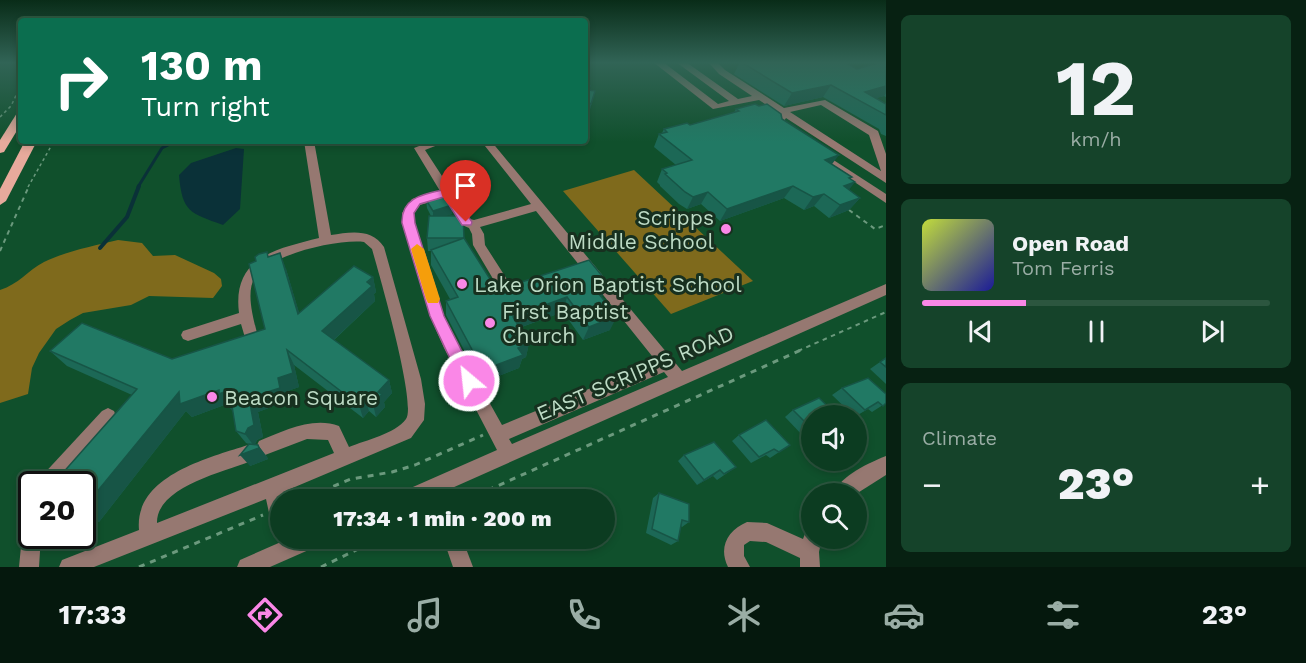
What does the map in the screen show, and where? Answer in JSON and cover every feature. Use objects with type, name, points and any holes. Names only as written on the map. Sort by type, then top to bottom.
[{"type":"main road","points":[[0,149],[18,120]]},
{"type":"main road","points":[[0,201],[29,144]]},
{"type":"street","points":[[692,88],[716,107],[759,97]]},
{"type":"street","points":[[717,88],[736,102]]},
{"type":"street","points":[[746,88],[886,179]]},
{"type":"street","points":[[782,111],[822,102],[874,133],[886,170]]},
{"type":"street","points":[[782,111],[780,127],[788,133]]},
{"type":"street","points":[[310,144],[326,241]]},
{"type":"street","points":[[433,144],[419,148],[466,222],[473,225],[478,234],[479,245],[507,290],[512,291],[538,282]]},
{"type":"street","points":[[488,144],[538,206],[583,268],[680,380]]},
{"type":"street","points":[[805,144],[886,199]]},
{"type":"street","points":[[447,192],[416,202],[408,213],[409,223],[437,316],[449,344],[508,454]]},
{"type":"street","points":[[473,225],[538,206]]},
{"type":"street","points":[[69,567],[345,458],[405,432],[416,420],[417,404],[413,380],[378,247],[368,238],[350,237],[326,241],[280,256],[251,272],[244,287],[246,316],[251,337]]},
{"type":"street","name":"EAST SCRIPPS ROAD","points":[[442,489],[508,454],[886,289]]},
{"type":"street","points":[[188,335],[246,316]]},
{"type":"street","points":[[498,435],[666,364]]},
{"type":"street","points":[[58,471],[108,416]]},
{"type":"street","points":[[149,536],[148,515],[157,496],[167,487],[208,468],[307,431],[333,432],[345,458]]},
{"type":"street","points":[[854,483],[886,465]]},
{"type":"street","points":[[740,567],[734,559],[735,540],[747,531],[767,533],[811,552]]},
{"type":"street","points":[[29,567],[30,549]]},
{"type":"street","points":[[247,567],[277,549]]},
{"type":"street","points":[[456,549],[463,567]]},
{"type":"path","points":[[0,117],[11,106],[18,91]]},
{"type":"path","points":[[0,251],[8,240],[17,210],[32,186],[38,166],[52,144]]},
{"type":"path","points":[[849,210],[875,229],[886,225]]},
{"type":"path","points":[[491,489],[886,312]]},
{"type":"path","points":[[139,567],[270,519]]},
{"type":"path","points":[[321,567],[358,549]]},
{"type":"shaded area","points":[[634,170],[753,281],[671,314],[563,191]]},
{"type":"shaded area","points":[[118,240],[142,243],[153,256],[175,255],[214,273],[221,279],[222,286],[213,298],[149,296],[131,305],[83,313],[56,329],[39,353],[32,368],[28,394],[0,403],[0,290],[53,258]]},
{"type":"water","points":[[236,148],[244,149],[240,209],[223,225],[195,214],[190,209],[182,197],[179,175],[191,163]]},
{"type":"building","points":[[785,88],[814,88],[792,93]]},
{"type":"building","points":[[837,88],[877,88],[865,92],[886,104],[886,115]]},
{"type":"building","points":[[588,90],[595,91],[591,104],[588,102]]},
{"type":"building","name":"Scripps Middle School","points":[[755,104],[759,106],[767,104],[781,114],[782,119],[839,155],[825,160],[852,177],[849,178],[855,182],[844,186],[860,198],[840,205],[824,194],[813,197],[793,186],[727,209],[708,192],[693,197],[665,174],[667,173],[662,169],[692,160],[659,134],[667,132],[664,129],[687,123],[690,125]]},
{"type":"building","points":[[445,195],[452,205],[433,211],[426,200]]},
{"type":"building","points":[[429,216],[463,216],[464,238],[427,238]]},
{"type":"building","points":[[464,238],[497,290],[589,260],[608,283],[594,288],[617,316],[589,327],[567,297],[513,317],[529,343],[518,348],[523,355],[483,370],[446,301],[458,297],[431,250]]},
{"type":"building","name":"Beacon Square","points":[[267,252],[268,257],[280,253],[298,314],[354,266],[373,277],[367,282],[372,286],[322,331],[389,380],[378,392],[382,394],[373,404],[365,398],[359,405],[287,350],[293,373],[278,378],[280,388],[249,398],[254,425],[248,428],[245,434],[236,431],[231,400],[225,402],[224,392],[219,394],[219,390],[180,404],[179,392],[96,493],[96,471],[64,471],[137,389],[50,351],[82,323],[172,359],[265,329],[249,264],[256,261],[255,257]]},
{"type":"building","points":[[886,358],[886,367],[880,362]]},
{"type":"building","points":[[868,378],[886,394],[886,403],[883,406],[878,402],[867,409],[867,405],[860,405],[842,388]]},
{"type":"building","points":[[819,398],[826,405],[804,405]]},
{"type":"building","points":[[801,406],[801,418],[793,410]]},
{"type":"building","points":[[766,420],[790,445],[779,452],[774,449],[759,457],[739,435]]},
{"type":"building","points":[[714,442],[736,467],[724,474],[720,470],[704,480],[684,455]]},
{"type":"building","points":[[249,444],[258,445],[259,448],[240,455]]},
{"type":"building","points":[[659,493],[689,504],[689,522],[682,520],[678,541],[652,529]]},
{"type":"waterway","points":[[138,187],[162,148],[170,144]]},
{"type":"waterway","points":[[100,248],[127,217],[139,186]]},
{"type":"slow traffic","points":[[417,249],[433,299]]},
{"type":"place","name":"Scripps Middle School","points":[[726,229]]},
{"type":"place","name":"Lake Orion Baptist School","points":[[462,284]]},
{"type":"place","name":"First Baptist Church","points":[[490,323]]},
{"type":"place","name":"Beacon Square","points":[[212,397]]},
{"type":"route","points":[[466,222],[447,192],[416,202],[410,207],[408,213],[437,316],[469,381]]}]
